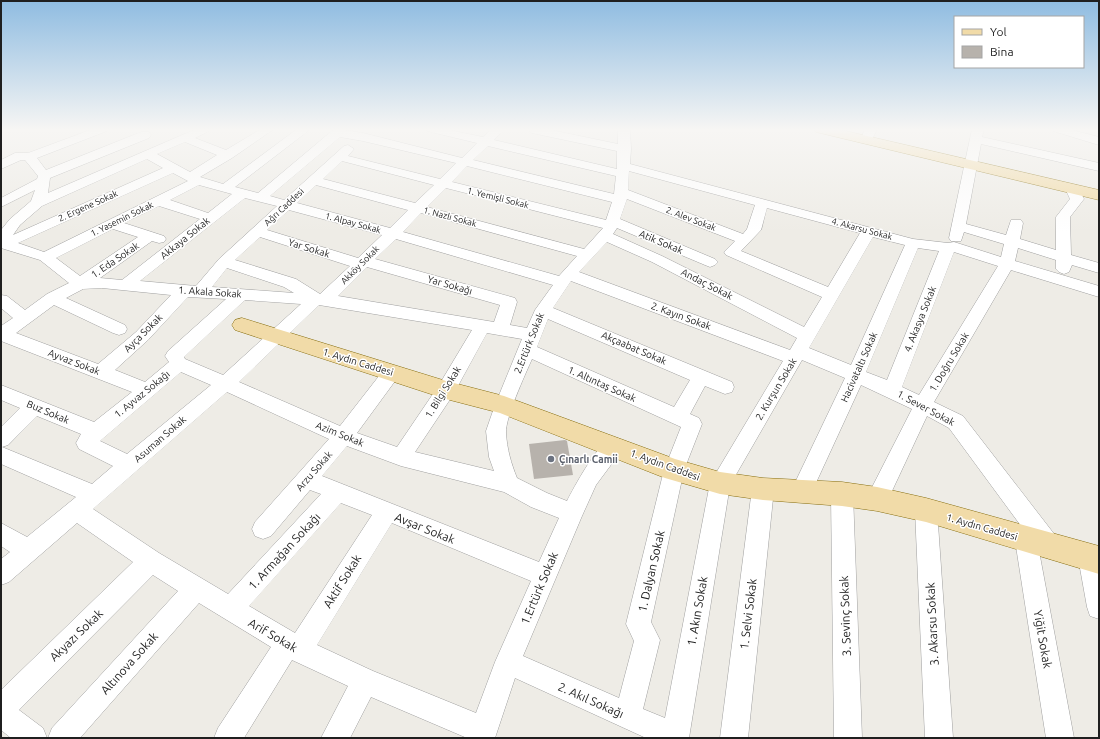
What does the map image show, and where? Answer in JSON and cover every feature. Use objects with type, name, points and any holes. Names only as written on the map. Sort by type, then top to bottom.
[{"type":"main road","points":[[967,163],[1099,195]]},
{"type":"main road","name":"1. Aydın Caddesi","points":[[242,325],[446,390],[504,405],[615,446],[674,470],[720,483],[763,489],[842,494],[877,499],[926,510],[1094,559]]},
{"type":"street","points":[[34,163],[44,178],[42,191],[37,203]]},
{"type":"street","points":[[2,202],[44,178],[74,163]]},
{"type":"street","points":[[80,284],[45,257],[6,249],[5,234],[14,222],[37,203],[129,163]]},
{"type":"street","name":"1. Alpay Sokak","points":[[165,163],[195,179],[287,206],[565,278]]},
{"type":"street","name":"1. Yasemin Sokak","points":[[45,257],[158,201],[195,179],[216,163]]},
{"type":"street","points":[[225,188],[258,163]]},
{"type":"street","name":"2. Alev Sokak","points":[[260,198],[301,163]]},
{"type":"street","name":"Ağrı Caddesi","points":[[192,291],[287,206],[332,163]]},
{"type":"street","name":"1. Yemişli Sokak","points":[[365,163],[610,228]]},
{"type":"street","name":"Akköy Sokak","points":[[320,300],[363,262],[463,163]]},
{"type":"street","name":"2. Alev Sokak","points":[[471,163],[620,196],[745,240]]},
{"type":"street","name":"2.Ertürk Sokak","points":[[509,484],[499,457],[496,430],[504,405],[543,310],[565,278],[610,228],[620,196],[624,163]]},
{"type":"street","name":"4. Akarsu Sokak","points":[[626,163],[870,231],[913,242],[951,248],[1099,292]]},
{"type":"street","name":"4. Akasya Sokak","points":[[892,390],[959,226],[972,165]]},
{"type":"street","name":"2. Ergene Sokak","points":[[6,249],[173,168]]},
{"type":"street","name":"1. Nazlı Sokak","points":[[313,180],[587,254]]},
{"type":"street","points":[[1064,282],[1063,217],[1077,199],[1072,188]]},
{"type":"street","name":"Akkaya Sokak","points":[[127,284],[242,192]]},
{"type":"street","points":[[158,201],[210,218]]},
{"type":"street","points":[[762,202],[754,230],[731,252],[831,295]]},
{"type":"street","name":"1. Doğru Sokak","points":[[877,499],[923,405],[1007,264],[1016,223]]},
{"type":"street","points":[[112,224],[177,244]]},
{"type":"street","points":[[959,226],[1099,268]]},
{"type":"street","name":"Atik Sokak","points":[[610,228],[710,262]]},
{"type":"street","name":"Andaç Sokak","points":[[610,228],[800,348]]},
{"type":"street","name":"2. Kurşun Sokak","points":[[720,483],[870,231]]},
{"type":"street","name":"Yar Sokak","points":[[257,232],[363,262]]},
{"type":"street","name":"1. Eda Sokak","points":[[1,335],[53,298],[80,284],[150,236]]},
{"type":"street","name":"Hacivataltı Sokak","points":[[802,491],[856,375],[913,242]]},
{"type":"street","points":[[224,262],[290,283],[320,300]]},
{"type":"street","name":"Yar Sokağı","points":[[363,262],[509,302],[492,327]]},
{"type":"street","name":"2. Kayın Sokak","points":[[565,278],[800,348]]},
{"type":"street","name":"1. Akala Sokak","points":[[80,284],[127,284],[192,291],[320,300],[492,327],[530,343]]},
{"type":"street","name":"Ayça Sokak","points":[[100,373],[192,291]]},
{"type":"street","name":"1. Ayvaz Sokağı","points":[[130,465],[86,443],[96,432],[179,364],[174,356],[241,295]]},
{"type":"street","points":[[53,298],[119,329]]},
{"type":"street","points":[[1,300],[24,318]]},
{"type":"street","name":"Asuman Sokak","points":[[1,574],[96,495],[320,300]]},
{"type":"street","name":"Akçaabat Sokak","points":[[543,310],[725,387]]},
{"type":"street","name":"1. Bilgi Sokak","points":[[401,457],[446,390],[492,327]]},
{"type":"street","name":"Ayvaz Sokak","points":[[1,335],[146,390]]},
{"type":"street","name":"1. Altıntaş Sokak","points":[[530,343],[692,424],[674,470]]},
{"type":"street","name":"1. Sever Sokak","points":[[800,348],[856,375],[892,390],[956,422],[1050,547]]},
{"type":"street","name":"Azim Sokak","points":[[179,364],[227,382],[343,437],[401,457],[509,484]]},
{"type":"street","name":"Arzu Sokak","points":[[264,529],[343,437],[392,372]]},
{"type":"street","points":[[678,417],[701,377]]},
{"type":"street","name":"Buz Sokak","points":[[1,392],[96,432]]},
{"type":"street","points":[[1,439],[35,406]]},
{"type":"street","name":"1.Ertürk Sokak","points":[[482,734],[508,662],[544,575],[572,513],[589,479],[615,446]]},
{"type":"street","points":[[1,455],[96,495]]},
{"type":"street","name":"1. Dalyan Sokak","points":[[628,716],[647,640],[638,624],[674,470]]},
{"type":"street","name":"Avşar Sokak","points":[[307,479],[544,575]]},
{"type":"street","name":"1. Akın Sokak","points":[[675,738],[720,483]]},
{"type":"street","points":[[509,484],[539,500],[572,513]]},
{"type":"street","name":"1. Selvi Sokak","points":[[734,738],[763,489]]},
{"type":"street","name":"1. Armağan Sokağı","points":[[230,609],[337,492]]},
{"type":"street","name":"3. Sevinç Sokak","points":[[842,494],[848,738]]},
{"type":"street","name":"3. Akarsu Sokak","points":[[926,510],[939,738]]},
{"type":"street","name":"Arif Sokak","points":[[77,511],[151,561],[293,647],[482,734]]},
{"type":"street","name":"Aktif Sokak","points":[[228,738],[386,512]]},
{"type":"street","points":[[1,533],[28,551]]},
{"type":"street","name":"Yiğit Sokak","points":[[1026,540],[1060,738]]},
{"type":"street","points":[[1094,559],[1099,607]]},
{"type":"street","name":"Akyazı Sokak","points":[[1,708],[151,561]]},
{"type":"street","name":"Altınova Sokak","points":[[62,738],[196,588]]},
{"type":"street","name":"2. Akıl Sokağı","points":[[508,662],[675,738]]},
{"type":"street","points":[[335,738],[365,681]]},
{"type":"street","points":[[1,713],[33,738]]},
{"type":"building","name":"Çınarlı Camii","points":[[567,441],[573,475],[534,479],[529,444]]},
{"type":"place","name":"Çınarlı Camii","points":[[551,459]]}]
